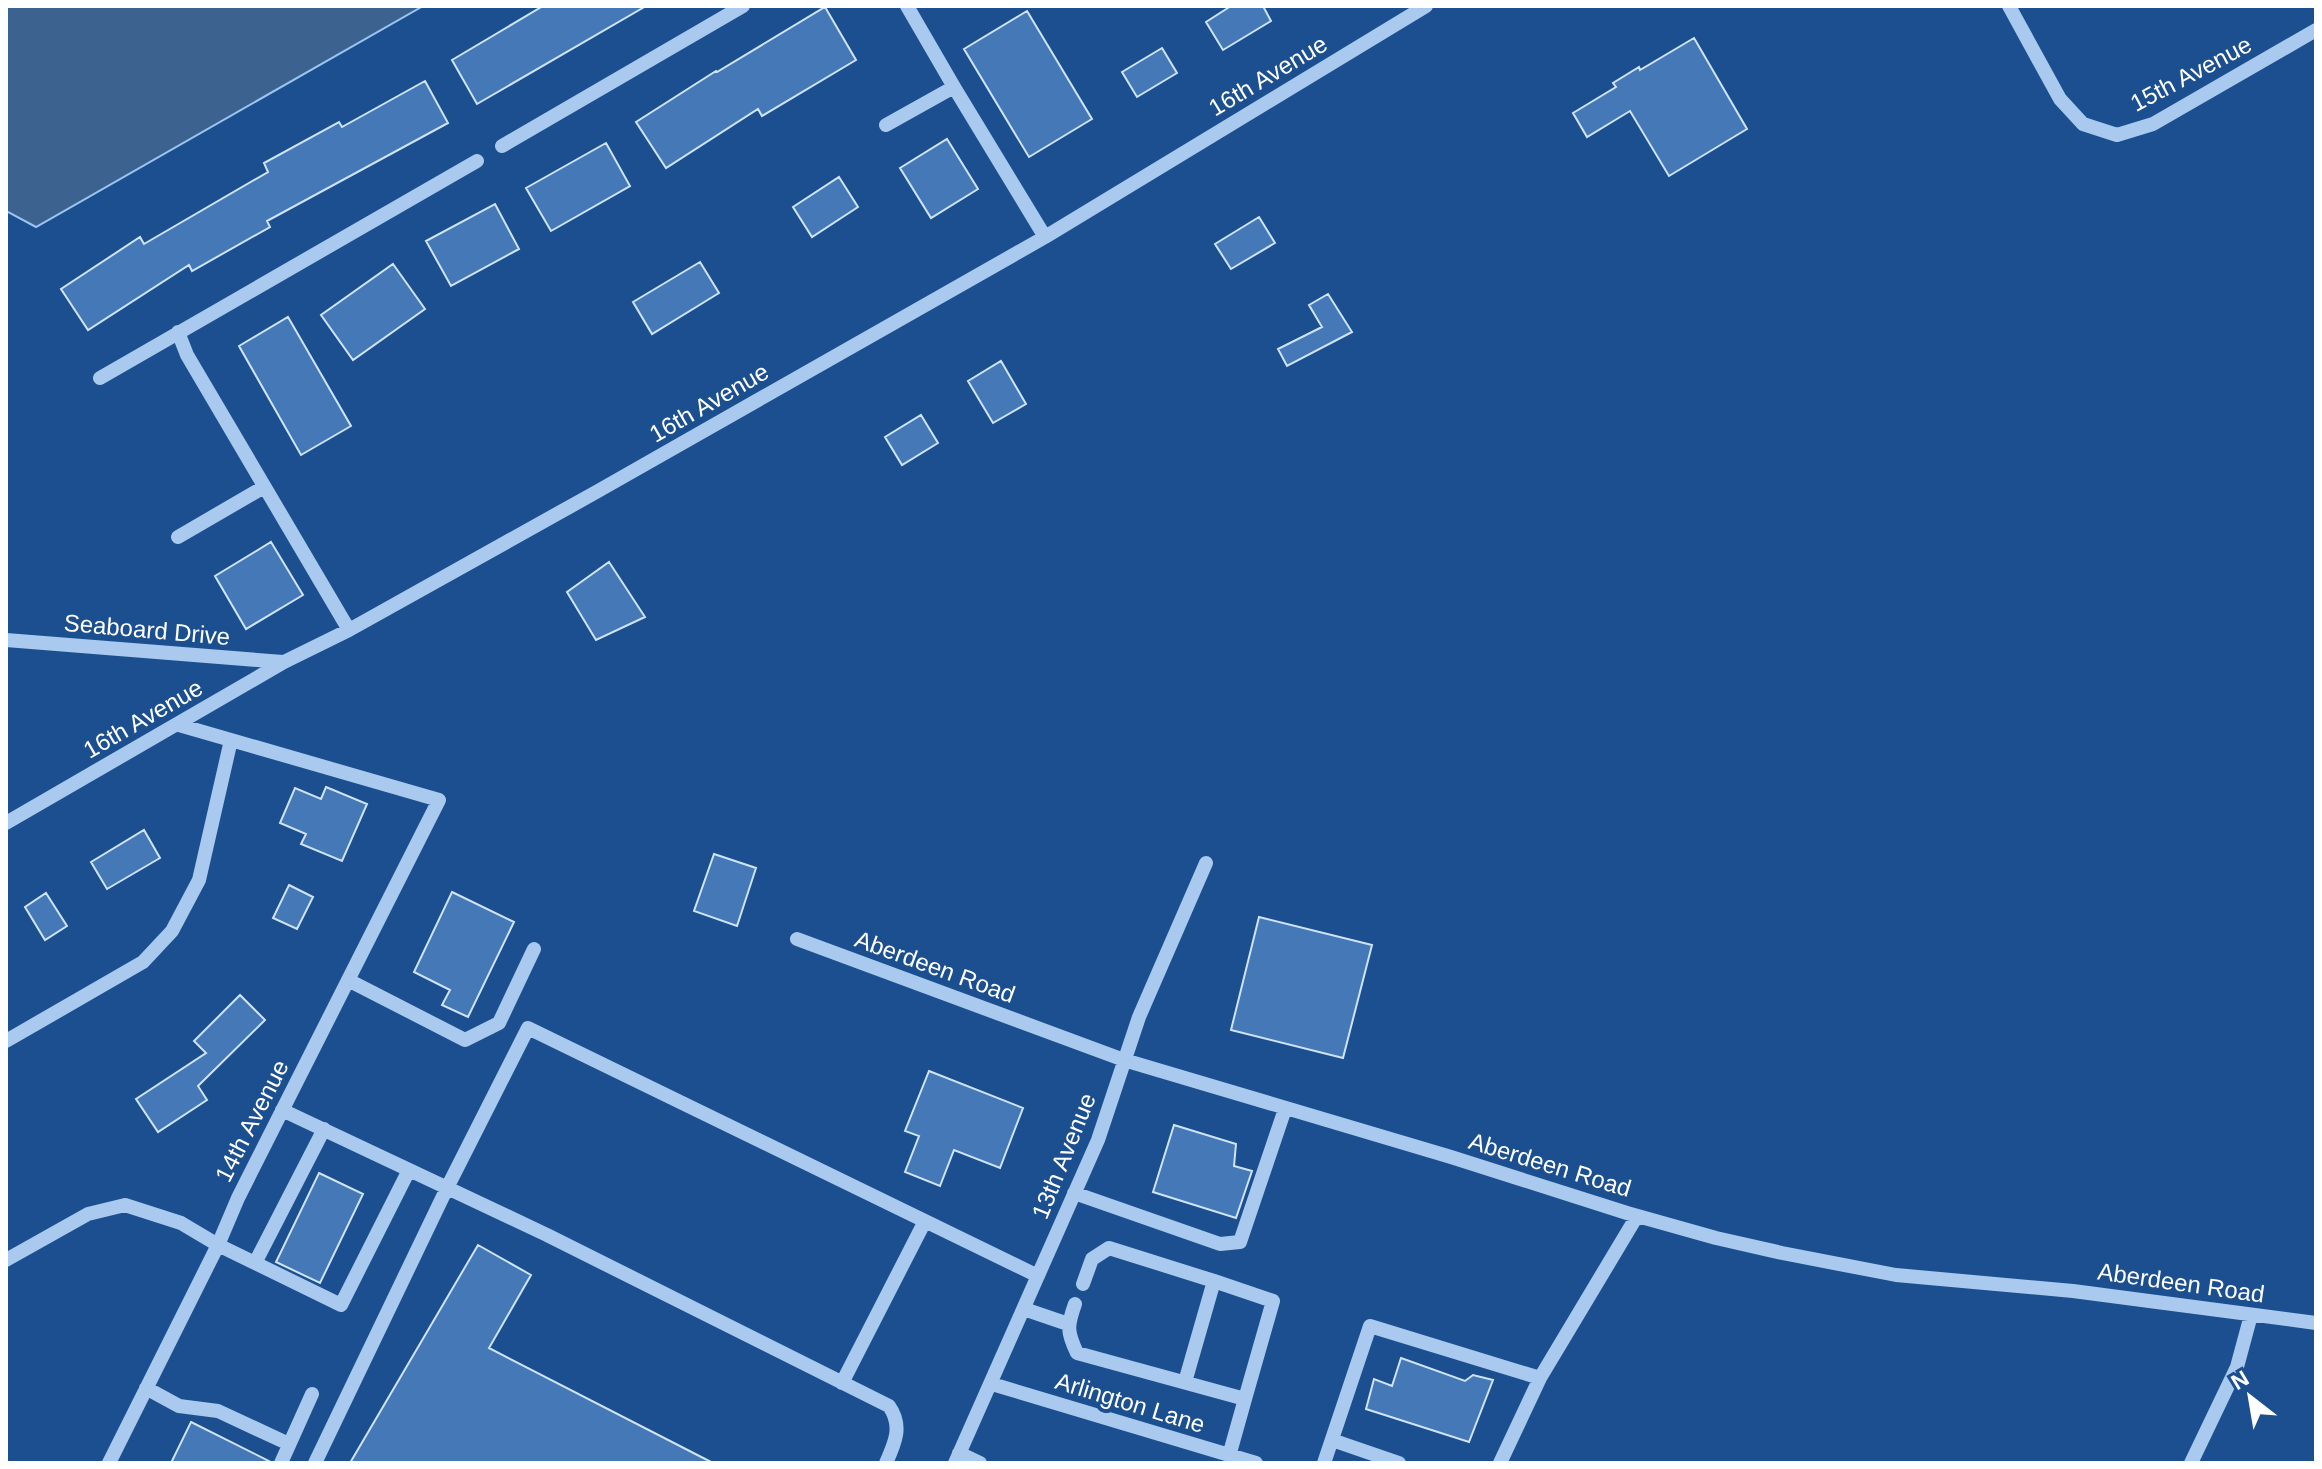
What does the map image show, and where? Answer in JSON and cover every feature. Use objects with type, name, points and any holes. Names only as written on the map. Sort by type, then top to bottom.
[{"type":"street","points":[[502,146],[743,6]]},
{"type":"street","points":[[907,6],[1045,237]]},
{"type":"street","name":"16th Avenue","points":[[6,823],[284,662],[349,630],[598,491],[1045,237],[1426,6]]},
{"type":"street","name":"15th Avenue","points":[[2009,6],[2060,99],[2083,124],[2117,135],[2153,124],[2316,30]]},
{"type":"street","points":[[886,125],[954,87]]},
{"type":"street","points":[[100,378],[477,161]]},
{"type":"street","points":[[178,332],[187,355],[349,630]]},
{"type":"street","points":[[178,537],[264,487]]},
{"type":"street","name":"Seaboard Drive","points":[[6,640],[284,662]]},
{"type":"street","points":[[6,1041],[143,962],[172,931],[199,880],[231,740],[179,725]]},
{"type":"street","name":"14th Avenue","points":[[109,1463],[218,1245],[238,1198],[439,800],[231,740]]},
{"type":"street","name":"13th Avenue","points":[[957,1458],[1098,1140],[1139,1017],[1206,863]]},
{"type":"street","name":"Aberdeen Road","points":[[797,939],[1124,1060],[1716,1238],[1896,1275],[2073,1291],[2316,1323]]},
{"type":"street","points":[[348,980],[465,1040],[499,1023],[534,949]]},
{"type":"street","points":[[315,1463],[528,1028],[1038,1276]]},
{"type":"street","points":[[1074,1193],[1220,1244],[1240,1242],[1285,1109]]},
{"type":"street","points":[[282,1110],[547,1235],[889,1406],[896,1415],[898,1429],[886,1463]]},
{"type":"street","points":[[255,1263],[324,1129]]},
{"type":"street","points":[[6,1260],[88,1214],[125,1205],[181,1223],[218,1245],[341,1305],[409,1170]]},
{"type":"street","points":[[1500,1463],[1540,1378],[1637,1216]]},
{"type":"street","points":[[842,1383],[925,1221]]},
{"type":"street","points":[[1083,1284],[1092,1259],[1109,1248],[1273,1301],[1229,1456]]},
{"type":"street","points":[[1185,1382],[1214,1281]]},
{"type":"street","points":[[1075,1304],[1068,1324],[1077,1353],[1245,1399]]},
{"type":"street","points":[[1024,1309],[1068,1324]]},
{"type":"street","points":[[2191,1463],[2237,1367],[2251,1315]]},
{"type":"street","points":[[1324,1463],[1370,1326],[1540,1378]]},
{"type":"street","name":"Arlington Lane","points":[[992,1384],[1256,1463]]},
{"type":"street","points":[[146,1388],[179,1406],[218,1411],[289,1444]]},
{"type":"street","points":[[281,1463],[312,1394]]},
{"type":"street","points":[[1332,1440],[1399,1463]]},
{"type":"street","points":[[957,1458],[980,1463]]},
{"type":"water","points":[[6,6],[423,6],[36,227],[6,211]]},
{"type":"building","points":[[543,6],[646,6],[477,104],[452,60]]},
{"type":"building","points":[[1231,6],[1263,6],[1271,21],[1223,50],[1206,22]]},
{"type":"building","points":[[825,7],[856,60],[762,116],[758,109],[666,168],[636,122]]},
{"type":"building","points":[[1027,11],[1092,119],[1029,157],[964,49]]},
{"type":"building","points":[[1694,38],[1747,129],[1669,176],[1630,111],[1587,137],[1573,113],[1616,87],[1613,83]]},
{"type":"building","points":[[1162,48],[1177,73],[1137,97],[1122,72]]},
{"type":"building","points":[[425,81],[448,123],[267,221],[270,227],[192,271],[189,265],[88,330],[61,289],[140,237],[144,244],[268,172],[264,163],[339,122],[342,127]]},
{"type":"building","points":[[947,139],[978,189],[931,218],[900,168]]},
{"type":"building","points":[[606,143],[630,186],[551,231],[526,188]]},
{"type":"building","points":[[839,177],[858,207],[812,237],[793,207]]},
{"type":"building","points":[[495,204],[519,249],[451,286],[426,241]]},
{"type":"building","points":[[1259,217],[1275,243],[1231,269],[1215,244]]},
{"type":"building","points":[[700,262],[719,293],[652,334],[633,302]]},
{"type":"building","points":[[393,264],[425,309],[353,360],[321,315]]},
{"type":"building","points":[[1328,294],[1352,332],[1287,366],[1278,349],[1322,327],[1309,305]]},
{"type":"building","points":[[288,317],[351,426],[301,455],[239,346]]},
{"type":"building","points":[[1001,361],[1026,404],[993,423],[968,381]]},
{"type":"building","points":[[921,415],[938,443],[902,465],[885,437]]},
{"type":"building","points":[[271,542],[303,595],[246,629],[215,576]]},
{"type":"building","points":[[609,562],[645,617],[596,640],[567,592]]},
{"type":"building","points":[[326,787],[367,804],[342,861],[301,844],[306,834],[280,823],[295,788],[321,799]]},
{"type":"building","points":[[144,830],[160,858],[107,889],[91,862]]},
{"type":"building","points":[[714,854],[756,868],[737,926],[694,911]]},
{"type":"building","points":[[289,885],[313,897],[297,929],[273,918]]},
{"type":"building","points":[[452,892],[514,922],[468,1017],[442,1005],[450,990],[414,972]]},
{"type":"building","points":[[46,893],[67,926],[45,940],[25,907]]},
{"type":"building","points":[[1259,917],[1372,945],[1343,1058],[1231,1030]]},
{"type":"building","points":[[240,995],[265,1020],[198,1086],[207,1100],[158,1132],[136,1099],[206,1053],[194,1041]]},
{"type":"building","points":[[929,1071],[1023,1108],[1000,1168],[954,1150],[940,1186],[905,1172],[919,1136],[905,1131]]},
{"type":"building","points":[[1174,1125],[1236,1144],[1234,1166],[1252,1171],[1236,1218],[1153,1192]]},
{"type":"building","points":[[319,1173],[363,1194],[320,1283],[276,1262]]},
{"type":"building","points":[[478,1245],[531,1275],[489,1348],[713,1463],[350,1463]]},
{"type":"building","points":[[1401,1358],[1465,1381],[1473,1375],[1493,1380],[1469,1442],[1366,1409],[1374,1379],[1392,1386]]},
{"type":"building","points":[[191,1422],[271,1462],[271,1463],[171,1463]]}]
